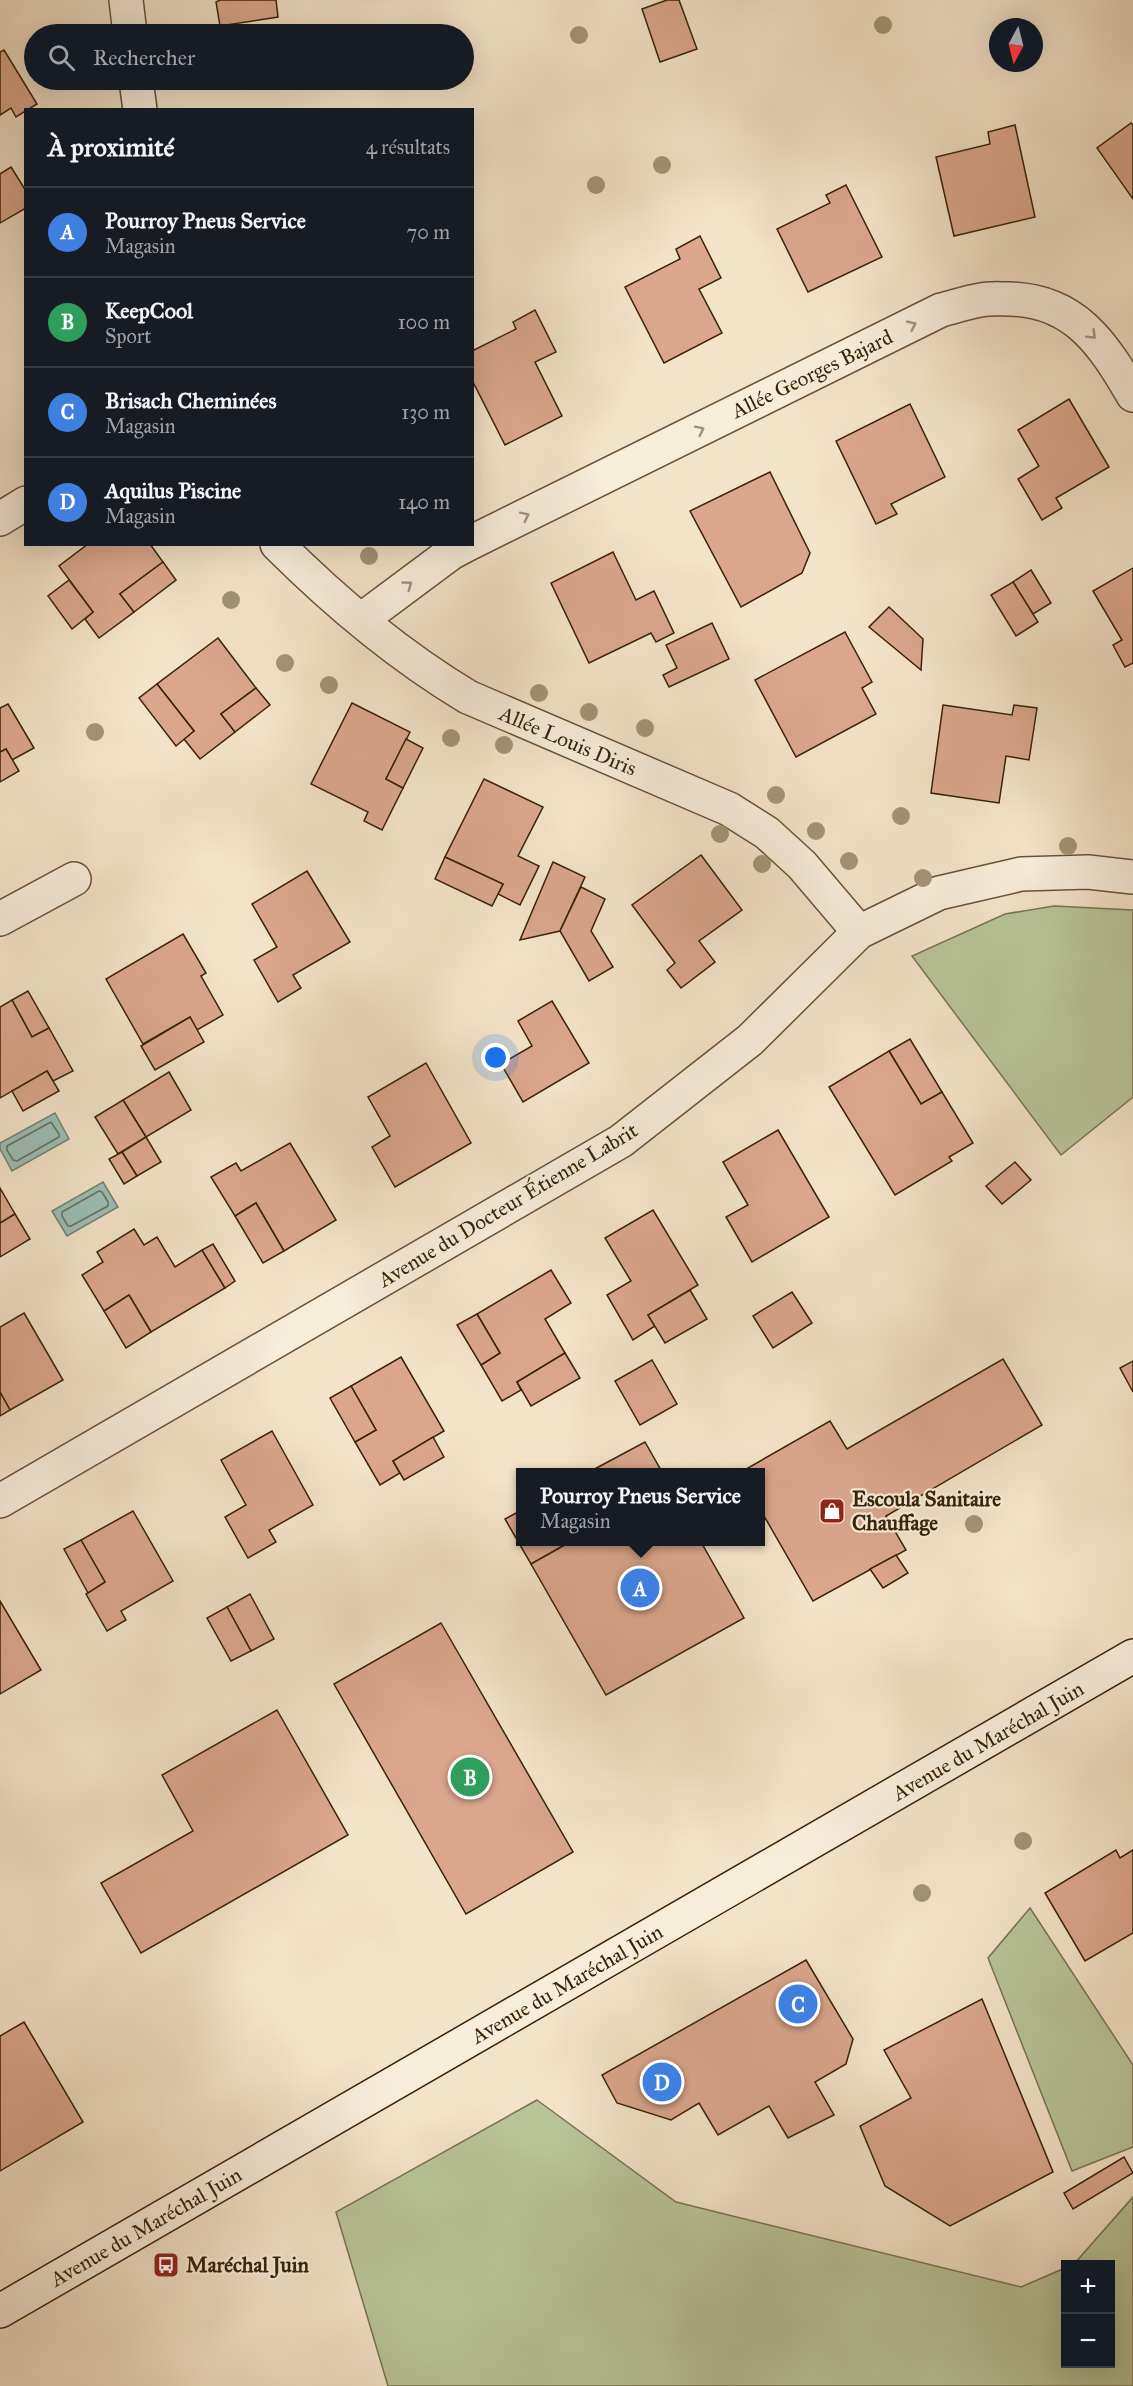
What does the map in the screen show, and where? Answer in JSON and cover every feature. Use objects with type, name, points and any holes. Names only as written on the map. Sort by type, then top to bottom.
[{"type":"street","points":[[126,0],[129,24]]},
{"type":"street","points":[[137,90],[140,108]]},
{"type":"street","name":"Allée Georges Bajard","points":[[474,541],[941,310],[983,299],[1029,300],[1068,315],[1090,332],[1109,354],[1133,394]]},
{"type":"street","points":[[0,519],[24,504]]},
{"type":"street","name":"Allée Louis Diris","points":[[279,546],[305,572],[361,620],[430,674],[468,697],[729,809],[767,833],[802,865],[859,932]]},
{"type":"street","points":[[361,620],[451,553],[464,546]]},
{"type":"street","name":"Avenue du Docteur Étienne Labrit","points":[[0,1501],[621,1141],[750,1040],[859,932],[939,893],[1021,874],[1088,872],[1133,877]]},
{"type":"street","points":[[0,919],[75,879]]},
{"type":"street","name":"Avenue du Maréchal Juin","points":[[0,2311],[1133,1656]]},
{"type":"green space","points":[[1054,906],[1133,910],[1133,1097],[1061,1155],[912,956],[1005,914]]},
{"type":"green space","points":[[1030,1908],[1133,2065],[1133,2147],[1072,2171],[988,1958]]},
{"type":"green space","points":[[537,2100],[676,2202],[1021,2287],[1061,2270],[1061,2368],[1115,2368],[1115,2260],[1078,2260],[1133,2197],[1133,2386],[388,2386],[336,2212]]},
{"type":"water","points":[[55,1113],[69,1139],[12,1171],[0,1149],[0,1143]]},
{"type":"water","points":[[103,1182],[118,1207],[67,1236],[52,1211]]},
{"type":"building","points":[[220,0],[276,0],[278,17],[220,24],[216,2]]},
{"type":"building","points":[[667,0],[679,0],[697,49],[660,62],[642,9]]},
{"type":"building","points":[[4,50],[24,83],[24,90],[28,90],[37,104],[31,108],[24,108],[24,112],[16,117],[11,108],[0,115],[0,52]]},
{"type":"building","points":[[1131,123],[1133,125],[1133,199],[1097,148]]},
{"type":"building","points":[[1015,125],[1035,217],[954,236],[936,157],[990,144],[988,132]]},
{"type":"building","points":[[11,167],[24,188],[24,209],[0,223],[0,174]]},
{"type":"building","points":[[846,185],[882,257],[808,292],[777,229],[830,203],[826,195]]},
{"type":"building","points":[[700,236],[721,278],[699,289],[722,333],[664,363],[625,287],[680,259],[676,249]]},
{"type":"building","points":[[535,310],[556,352],[535,362],[562,416],[505,445],[474,384],[474,350],[516,329],[513,322]]},
{"type":"building","points":[[1069,399],[1109,467],[1056,498],[1062,508],[1042,520],[1018,479],[1039,466],[1018,430]]},
{"type":"building","points":[[910,404],[945,477],[891,504],[897,514],[876,524],[836,441]]},
{"type":"building","points":[[770,472],[810,553],[802,573],[741,607],[690,511]]},
{"type":"building","points":[[85,546],[151,546],[163,562],[120,594],[134,612],[99,638],[85,619],[93,612],[59,566]]},
{"type":"building","points":[[613,552],[636,600],[654,591],[674,633],[656,642],[651,633],[589,663],[551,583]]},
{"type":"building","points":[[163,562],[176,580],[134,612],[120,594]]},
{"type":"building","points":[[1133,568],[1133,663],[1125,667],[1113,645],[1122,640],[1093,591]]},
{"type":"building","points":[[1031,570],[1051,603],[1033,614],[1013,582]]},
{"type":"building","points":[[69,580],[93,612],[72,629],[48,596]]},
{"type":"building","points":[[1013,582],[1038,622],[1016,636],[991,595]]},
{"type":"building","points":[[889,607],[923,639],[921,670],[869,627]]},
{"type":"building","points":[[712,623],[729,659],[669,687],[663,675],[677,668],[666,645]]},
{"type":"building","points":[[845,632],[872,682],[862,688],[876,714],[796,757],[755,680]]},
{"type":"building","points":[[218,638],[256,688],[221,714],[235,732],[200,759],[184,739],[194,731],[157,684]]},
{"type":"building","points":[[157,684],[194,731],[176,746],[139,698]]},
{"type":"building","points":[[256,688],[270,705],[235,732],[221,714]]},
{"type":"building","points":[[352,703],[410,732],[386,779],[403,788],[382,830],[364,821],[368,812],[311,784]]},
{"type":"building","points":[[8,704],[34,748],[12,760],[6,749],[0,752],[0,708]]},
{"type":"building","points":[[943,705],[1012,715],[1014,705],[1037,708],[1029,760],[1006,756],[999,803],[931,793]]},
{"type":"building","points":[[406,739],[423,748],[403,788],[386,779]]},
{"type":"building","points":[[6,749],[19,771],[0,782],[0,752]]},
{"type":"building","points":[[484,779],[543,807],[518,856],[539,866],[520,905],[498,894],[503,884],[445,857]]},
{"type":"building","points":[[701,855],[742,910],[699,941],[715,962],[681,988],[667,970],[675,963],[632,905]]},
{"type":"building","points":[[445,857],[503,884],[492,906],[435,879]]},
{"type":"building","points":[[553,862],[585,877],[560,931],[520,940]]},
{"type":"building","points":[[307,871],[350,942],[293,975],[301,988],[278,1002],[254,960],[277,947],[252,904]]},
{"type":"building","points":[[581,887],[605,899],[591,931],[613,967],[589,981],[560,931]]},
{"type":"building","points":[[183,934],[206,973],[201,976],[223,1015],[197,1030],[190,1017],[143,1044],[106,979]]},
{"type":"building","points":[[28,991],[49,1028],[32,1037],[12,1000]]},
{"type":"building","points":[[12,1000],[32,1037],[49,1028],[73,1071],[53,1081],[47,1071],[0,1098],[0,1007]]},
{"type":"building","points":[[552,1001],[589,1063],[523,1102],[501,1064],[532,1046],[518,1021]]},
{"type":"building","points":[[190,1017],[204,1042],[155,1070],[141,1046]]},
{"type":"building","points":[[910,1039],[942,1092],[921,1104],[889,1051]]},
{"type":"building","points":[[889,1051],[921,1104],[942,1092],[973,1143],[949,1157],[952,1161],[895,1195],[829,1087]]},
{"type":"building","points":[[426,1063],[471,1143],[395,1187],[372,1147],[390,1136],[368,1097]]},
{"type":"building","points":[[47,1071],[59,1091],[23,1111],[12,1091]]},
{"type":"building","points":[[169,1072],[191,1110],[146,1137],[123,1100]]},
{"type":"building","points":[[123,1100],[146,1137],[118,1154],[95,1117]]},
{"type":"building","points":[[778,1130],[829,1217],[752,1262],[726,1217],[748,1205],[723,1162]]},
{"type":"building","points":[[146,1137],[161,1162],[137,1176],[122,1152]]},
{"type":"building","points":[[290,1143],[336,1220],[284,1251],[256,1203],[235,1216],[211,1177],[236,1163],[241,1171]]},
{"type":"building","points":[[122,1152],[137,1176],[124,1184],[109,1159]]},
{"type":"building","points":[[1015,1162],[1031,1180],[1002,1204],[986,1186]]},
{"type":"building","points":[[0,1188],[15,1214],[0,1223]]},
{"type":"building","points":[[256,1203],[284,1251],[263,1263],[235,1216]]},
{"type":"building","points":[[653,1210],[698,1285],[648,1315],[655,1326],[633,1340],[607,1295],[631,1281],[605,1238]]},
{"type":"building","points":[[15,1214],[30,1239],[0,1257],[0,1223]]},
{"type":"building","points":[[134,1229],[144,1245],[157,1237],[175,1267],[202,1250],[225,1288],[151,1332],[129,1295],[104,1311],[82,1275],[103,1262],[97,1252]]},
{"type":"building","points":[[213,1244],[235,1281],[225,1288],[202,1250]]},
{"type":"building","points":[[551,1270],[571,1303],[545,1319],[565,1353],[517,1382],[521,1390],[502,1401],[481,1365],[500,1353],[477,1314]]},
{"type":"building","points":[[690,1290],[707,1319],[665,1343],[648,1315]]},
{"type":"building","points":[[792,1292],[812,1323],[773,1348],[753,1316]]},
{"type":"building","points":[[129,1295],[151,1332],[126,1348],[104,1311]]},
{"type":"building","points":[[24,1313],[63,1380],[10,1410],[0,1392],[0,1327]]},
{"type":"building","points":[[477,1314],[500,1353],[481,1365],[457,1325]]},
{"type":"building","points":[[565,1353],[580,1378],[531,1406],[517,1382]]},
{"type":"building","points":[[401,1357],[444,1431],[393,1461],[400,1473],[380,1485],[355,1442],[376,1430],[351,1386]]},
{"type":"building","points":[[1003,1359],[1042,1425],[886,1516],[906,1550],[813,1601],[765,1518],[765,1468],[748,1468],[830,1421],[847,1449]]},
{"type":"building","points":[[652,1360],[677,1404],[640,1425],[615,1381]]},
{"type":"building","points":[[1133,1361],[1133,1392],[1120,1368]]},
{"type":"building","points":[[351,1386],[376,1430],[355,1442],[330,1398]]},
{"type":"building","points":[[0,1392],[10,1410],[0,1416]]},
{"type":"building","points":[[272,1431],[313,1505],[269,1530],[276,1542],[248,1558],[225,1517],[246,1505],[221,1460]]},
{"type":"building","points":[[433,1437],[444,1457],[404,1480],[393,1461]]},
{"type":"building","points":[[645,1442],[660,1468],[596,1468]]},
{"type":"building","points":[[133,1511],[173,1581],[121,1611],[126,1620],[107,1631],[86,1594],[105,1582],[81,1540]]},
{"type":"building","points":[[516,1513],[516,1538],[505,1519]]},
{"type":"building","points":[[81,1540],[105,1582],[88,1593],[64,1549]]},
{"type":"building","points":[[521,1546],[563,1546],[531,1564]]},
{"type":"building","points":[[563,1546],[703,1546],[744,1618],[606,1695],[531,1564]]},
{"type":"building","points":[[896,1555],[908,1573],[883,1588],[870,1569]]},
{"type":"building","points":[[250,1594],[274,1639],[251,1651],[227,1607]]},
{"type":"building","points":[[0,1601],[41,1670],[0,1694]]},
{"type":"building","points":[[227,1607],[251,1651],[231,1661],[207,1618]]},
{"type":"building","points":[[441,1623],[573,1852],[466,1914],[334,1684]]},
{"type":"building","points":[[277,1710],[348,1835],[141,1953],[101,1883],[193,1831],[162,1775]]},
{"type":"building","points":[[1116,1850],[1120,1858],[1133,1850],[1133,1933],[1085,1961],[1045,1893]]},
{"type":"building","points":[[806,1960],[853,2039],[846,2064],[815,2082],[834,2115],[788,2138],[769,2106],[718,2135],[699,2103],[671,2120],[617,2103],[602,2075]]},
{"type":"building","points":[[982,1999],[1053,2172],[950,2226],[885,2186],[860,2126],[911,2098],[884,2050]]},
{"type":"building","points":[[24,2022],[83,2122],[0,2171],[0,2036]]},
{"type":"building","points":[[1124,2157],[1133,2173],[1073,2209],[1064,2193]]},
{"type":"place","name":"Escoula Sanitaire Chauffage","points":[[832,1511]]},
{"type":"place","name":"Pourroy Pneus Service","points":[[640,1588]]},
{"type":"place","name":"KeepCool","points":[[470,1777]]},
{"type":"place","name":"Brisach Cheminées","points":[[798,2004]]},
{"type":"place","name":"Aquilus Piscine","points":[[662,2082]]},
{"type":"place","name":"Maréchal Juin","points":[[166,2265]]}]
